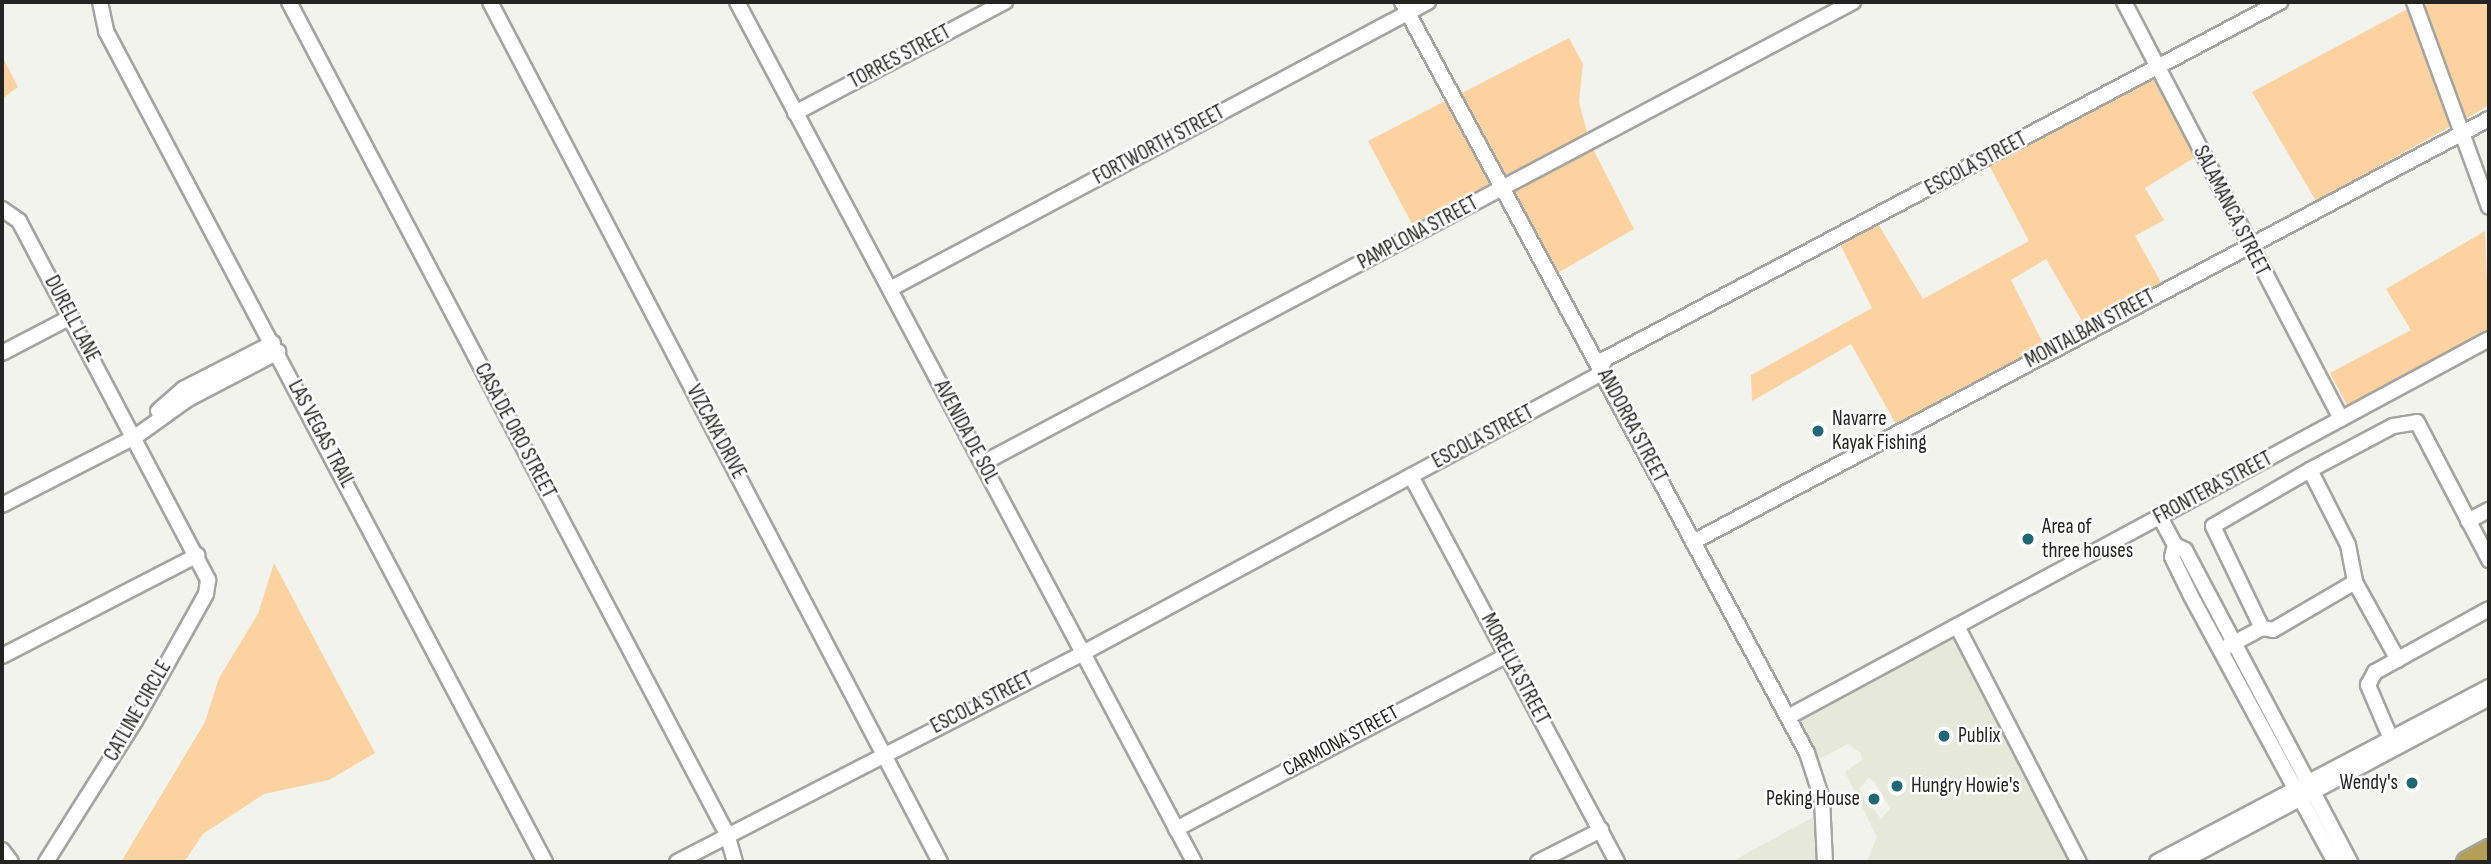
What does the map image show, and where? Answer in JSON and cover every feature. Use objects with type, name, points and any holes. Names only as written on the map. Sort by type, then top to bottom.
[{"type":"highway","points":[[2467,862],[2489,850]]},
{"type":"street","name":"CASA DE ORO STREET","points":[[289,2],[727,834],[735,862]]},
{"type":"street","name":"VIZCAYA DRIVE","points":[[490,2],[940,862]]},
{"type":"street","name":"AVENIDA DE SOL","points":[[737,2],[1194,862]]},
{"type":"street","name":"TORRES STREET","points":[[795,113],[1005,2]]},
{"type":"street","name":"FORTWORTH STREET","points":[[890,289],[1405,7],[1428,2]]},
{"type":"street","name":"PAMPLONA STREET","points":[[983,463],[1853,2]]},
{"type":"street","name":"SALAMANCA STREET","points":[[2124,2],[2248,245],[2341,419]]},
{"type":"street","name":"ESCOLA STREET","points":[[677,862],[1083,653],[1598,375],[1605,359],[2280,2]]},
{"type":"street","points":[[2414,2],[2489,207]]},
{"type":"street","name":"LAS VEGAS TRAIL","points":[[99,4],[106,31],[276,347],[545,862]]},
{"type":"street","name":"ANDORRA STREET","points":[[1405,7],[1602,367],[1788,717],[1817,780],[1825,822],[1825,862]]},
{"type":"street","name":"MONTALBAN STREET","points":[[1693,542],[2489,119]]},
{"type":"street","name":"DURELL LANE","points":[[2,209],[19,221],[135,437]]},
{"type":"street","points":[[2,354],[71,317]]},
{"type":"street","name":"FRONTERA STREET","points":[[1788,717],[2341,419],[2487,346]]},
{"type":"street","points":[[2,505],[135,437],[175,394],[276,347]]},
{"type":"street","points":[[2262,628],[2213,526],[2392,426],[2417,422],[2489,560]]},
{"type":"street","name":"CATLINE CIRCLE","points":[[46,862],[135,721],[206,594],[208,580],[198,555],[135,437]]},
{"type":"street","points":[[2310,470],[2348,545],[2356,582],[2398,660]]},
{"type":"street","name":"MORELLA STREET","points":[[1411,476],[1617,862]]},
{"type":"street","points":[[2468,521],[2489,509]]},
{"type":"street","points":[[2160,517],[2175,545],[2185,550],[2235,643],[2334,862]]},
{"type":"street","points":[[2175,545],[2172,556],[2221,650],[2301,788],[2350,862]]},
{"type":"street","points":[[2,656],[198,555]]},
{"type":"street","points":[[2221,650],[2262,628],[2273,630],[2356,582]]},
{"type":"street","points":[[2391,738],[2368,685],[2375,672],[2489,609]]},
{"type":"street","points":[[1957,626],[2079,862]]},
{"type":"street","name":"CARMONA STREET","points":[[1176,829],[1507,655]]},
{"type":"street","points":[[2181,862],[2301,788],[2489,687]]},
{"type":"street","points":[[2157,862],[2301,788],[2489,698]]},
{"type":"street","points":[[1538,862],[1601,830]]},
{"type":"street","points":[[2,850],[11,862]]},
{"type":"shaded area","points":[[2489,2],[2489,105],[2464,120],[2421,5]]},
{"type":"shaded area","points":[[2411,7],[2455,124],[2316,201],[2252,92]]},
{"type":"shaded area","points":[[1569,38],[1583,64],[1579,102],[1588,136],[1504,181],[1458,95]]},
{"type":"shaded area","points":[[2,56],[18,87],[2,99]]},
{"type":"shaded area","points":[[2156,74],[2197,156],[2145,188],[2164,220],[2135,236],[2162,284],[2085,326],[2046,259],[2011,280],[2045,347],[1897,426],[1851,344],[1752,401],[1751,375],[1872,308],[1839,242],[1877,222],[1923,299],[2029,241],[1988,163]]},
{"type":"shaded area","points":[[1449,99],[1494,182],[1412,224],[1368,141]]},
{"type":"shaded area","points":[[1592,147],[1634,229],[1556,274],[1510,190]]},
{"type":"shaded area","points":[[2485,231],[2489,331],[2349,409],[2330,373],[2411,330],[2386,289]]},
{"type":"shaded area","points":[[274,563],[375,753],[329,780],[264,794],[203,834],[184,862],[121,862],[205,722],[219,678],[258,614]]},
{"type":"shaded area","points":[[1963,629],[2088,862],[1867,862],[1877,837],[1845,772],[1862,760],[1861,753],[1848,744],[1815,761],[1794,720]],"holes":[[[1868,778],[1874,781],[1890,809],[1881,819],[1859,789]]]},
{"type":"shaded area","points":[[1819,814],[1820,862],[1731,862]]},
{"type":"place","name":"Navarre Kayak Fishing","points":[[1818,431]]},
{"type":"place","name":"Area of three houses","points":[[2028,539]]},
{"type":"place","name":"Publix","points":[[1944,736]]},
{"type":"place","name":"Wendy's","points":[[2412,783]]},
{"type":"place","name":"Hungry Howie's","points":[[1897,786]]},
{"type":"place","name":"Peking House","points":[[1874,799]]}]
